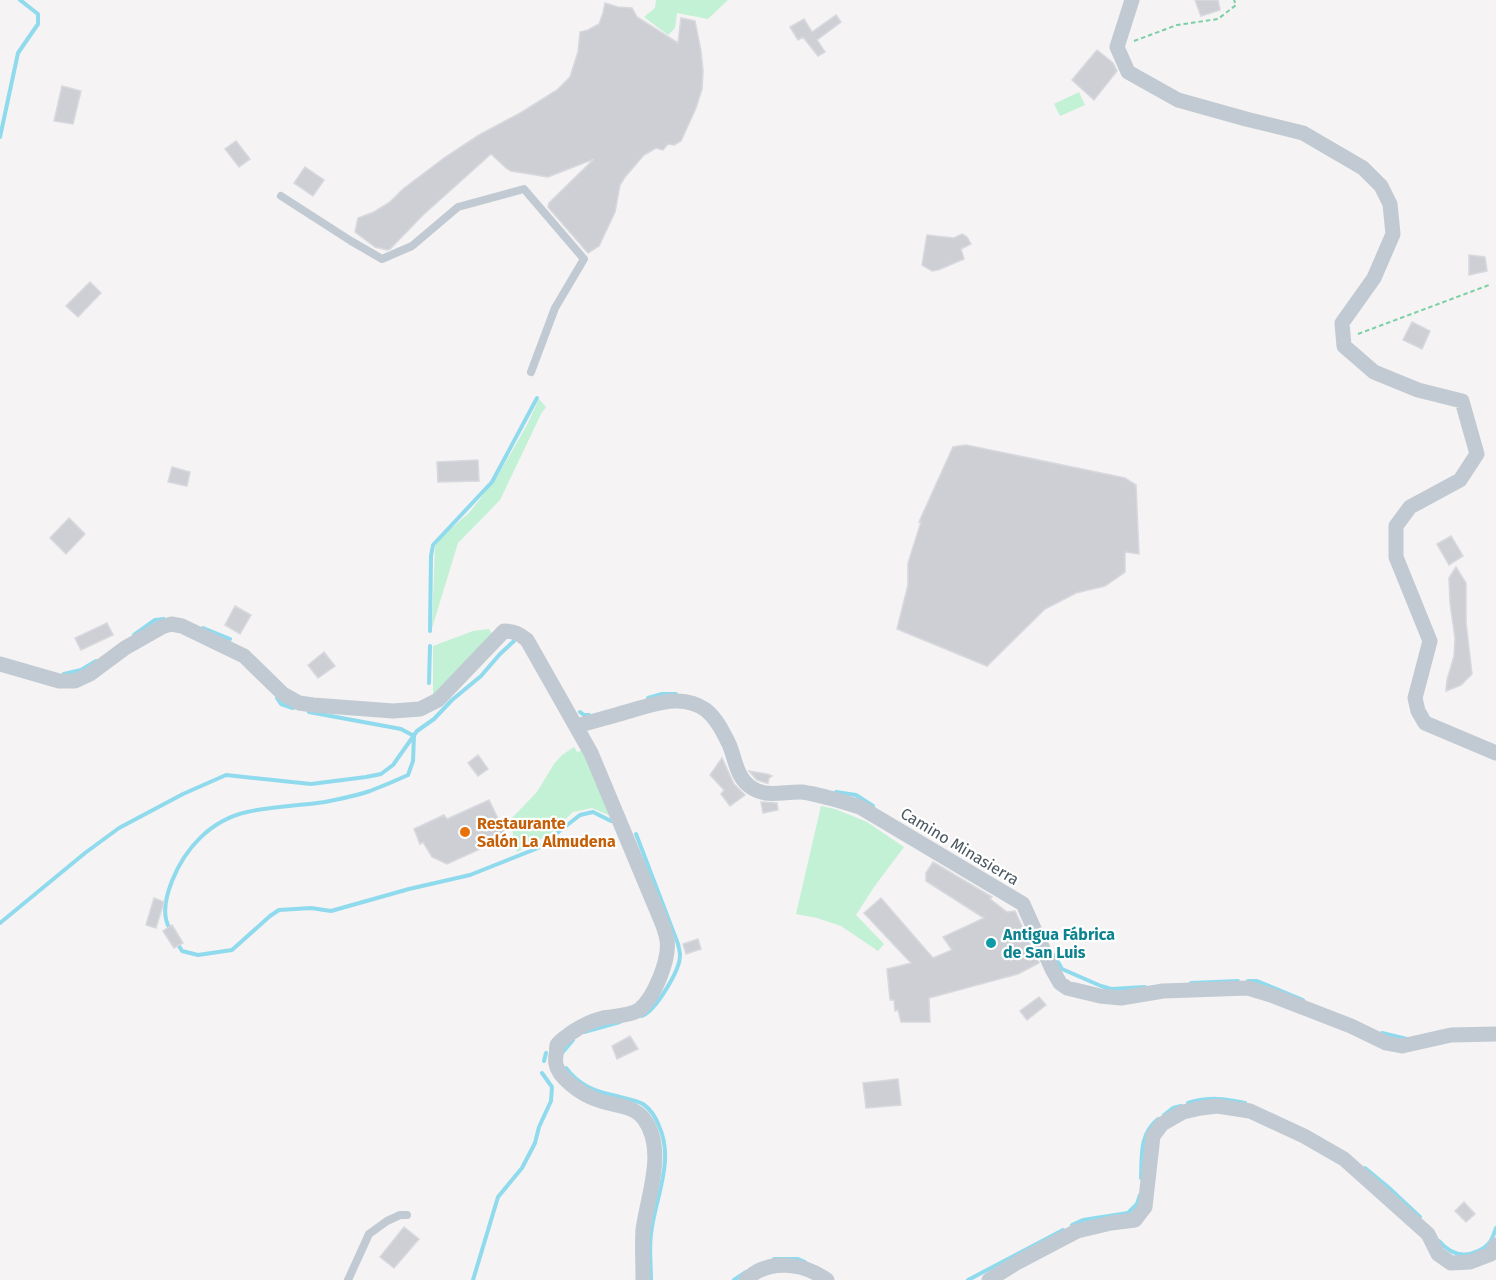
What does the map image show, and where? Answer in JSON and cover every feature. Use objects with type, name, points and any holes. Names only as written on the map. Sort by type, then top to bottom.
[{"type":"street","points":[[1132,0],[1117,48],[1128,72],[1178,100],[1304,133],[1363,168],[1381,186],[1390,204],[1393,234],[1374,278],[1342,323],[1344,346],[1374,372],[1418,390],[1462,401],[1477,454],[1460,480],[1410,507],[1396,526],[1396,557],[1430,641],[1415,698],[1418,711],[1425,723],[1496,753]]},
{"type":"street","points":[[0,664],[53,680],[75,681],[90,674],[125,648],[171,624],[182,626],[244,656],[283,694],[299,703],[393,711],[420,709],[438,700],[504,632],[518,633],[527,640],[591,753],[667,939],[666,960],[657,984],[638,1010],[585,1024],[557,1045],[555,1063],[560,1073],[581,1091],[594,1099],[636,1111],[644,1118],[651,1130],[655,1166],[643,1234],[644,1280]]},
{"type":"street","name":"Camino Minasierra","points":[[577,726],[663,702],[694,704],[711,715],[720,728],[731,749],[740,776],[750,787],[766,794],[800,792],[834,798],[860,807],[1023,904],[1052,969],[1060,983],[1067,988],[1100,996],[1121,998],[1162,991],[1248,988],[1291,1002],[1386,1043],[1402,1046],[1451,1035],[1496,1034]]},
{"type":"street","points":[[989,1280],[1077,1231],[1135,1220],[1145,1207],[1153,1136],[1162,1124],[1183,1112],[1217,1106],[1250,1111],[1304,1136],[1344,1159],[1428,1234],[1438,1254],[1451,1263],[1470,1262],[1491,1254],[1496,1245]]},
{"type":"street","points":[[746,1280],[761,1271],[786,1265],[814,1272],[826,1280]]},
{"type":"lane","points":[[281,196],[382,259],[412,246],[459,207],[524,189],[584,259],[555,309],[531,372]]},
{"type":"lane","points":[[348,1280],[369,1234],[387,1221],[400,1215],[407,1215]]},
{"type":"path","points":[[1117,48],[1177,25],[1218,19],[1236,5],[1234,0]]},
{"type":"path","points":[[1344,339],[1489,285]]},
{"type":"green space","points":[[656,0],[728,0],[708,19],[677,13],[675,28],[668,35],[644,17],[655,8]]},
{"type":"green space","points":[[1079,92],[1085,105],[1060,116],[1054,104]]},
{"type":"green space","points":[[539,399],[546,407],[500,500],[458,543],[432,628],[435,546],[469,513],[497,477]]},
{"type":"green space","points":[[489,629],[492,634],[433,695],[433,646],[473,631]]},
{"type":"green space","points":[[574,747],[577,752],[583,750],[613,817],[592,808],[573,812],[550,834],[517,852],[510,820],[537,792],[554,764]]},
{"type":"green space","points":[[821,806],[867,822],[904,847],[856,915],[884,944],[878,951],[841,926],[796,914]]},
{"type":"building","points":[[1195,0],[1218,0],[1220,10],[1201,16]]},
{"type":"building","points":[[605,3],[632,8],[637,17],[678,43],[681,18],[695,21],[703,71],[702,89],[681,141],[674,145],[668,144],[663,150],[656,148],[644,155],[625,177],[620,185],[615,212],[599,246],[588,253],[548,207],[549,203],[594,159],[548,177],[511,171],[491,154],[423,215],[390,249],[375,247],[355,232],[358,218],[390,202],[403,189],[444,158],[479,135],[557,90],[570,77],[578,52],[580,32],[599,24]]},
{"type":"building","points":[[836,15],[841,22],[817,40],[825,52],[818,56],[803,37],[798,40],[790,27],[804,19],[812,32]]},
{"type":"building","points":[[1097,50],[1113,63],[1117,71],[1094,100],[1072,80]]},
{"type":"building","points":[[62,86],[81,91],[73,124],[54,121]]},
{"type":"building","points":[[236,141],[250,159],[239,167],[225,149]]},
{"type":"building","points":[[305,167],[324,180],[313,196],[294,183]]},
{"type":"building","points":[[962,234],[971,244],[961,249],[964,259],[932,271],[922,265],[927,235],[954,238]]},
{"type":"building","points":[[1469,255],[1485,257],[1487,271],[1469,275]]},
{"type":"building","points":[[90,282],[101,293],[78,317],[66,306]]},
{"type":"building","points":[[1412,322],[1430,331],[1422,349],[1403,340]]},
{"type":"building","points":[[966,445],[1125,478],[1136,485],[1139,554],[1125,552],[1125,572],[1105,586],[1076,593],[1045,609],[987,666],[897,629],[908,585],[908,563],[921,522],[919,522],[953,447]]},
{"type":"building","points":[[478,460],[479,481],[438,482],[437,462]]},
{"type":"building","points":[[172,467],[190,472],[187,486],[168,482]]},
{"type":"building","points":[[69,518],[85,534],[66,554],[50,538]]},
{"type":"building","points":[[1451,536],[1463,556],[1449,565],[1437,544]]},
{"type":"building","points":[[1456,567],[1466,583],[1466,622],[1472,674],[1461,685],[1446,691],[1454,656],[1455,638],[1449,578]]},
{"type":"building","points":[[235,606],[251,615],[240,634],[225,625]]},
{"type":"building","points":[[107,623],[113,635],[81,650],[75,638]]},
{"type":"building","points":[[324,652],[335,666],[318,678],[308,665]]},
{"type":"building","points":[[478,755],[488,769],[478,776],[468,763]]},
{"type":"building","points":[[722,758],[734,784],[745,795],[730,806],[721,794],[724,790],[710,775]]},
{"type":"building","points":[[749,771],[772,776],[766,783],[757,780]]},
{"type":"building","points":[[489,800],[507,837],[447,864],[432,857],[423,842],[420,844],[414,829],[444,815],[447,819]]},
{"type":"building","points":[[761,802],[777,803],[778,810],[763,813]]},
{"type":"building","name":"Antigua Fábrica de San Luis","points":[[933,862],[992,897],[990,899],[1007,912],[1015,911],[1039,963],[1018,974],[929,998],[930,1022],[901,1022],[898,1010],[895,1011],[894,1000],[890,1000],[887,969],[911,963],[864,913],[881,898],[933,958],[952,950],[943,937],[984,918],[926,881],[926,873]]},
{"type":"building","points":[[154,898],[164,902],[156,928],[146,925]]},
{"type":"building","points":[[172,925],[183,943],[174,948],[163,931]]},
{"type":"building","points":[[698,939],[701,949],[686,954],[683,944]]},
{"type":"building","points":[[1039,997],[1046,1005],[1027,1020],[1020,1011]]},
{"type":"building","points":[[630,1036],[638,1049],[617,1059],[612,1046]]},
{"type":"building","points":[[898,1079],[901,1105],[866,1108],[863,1083]]},
{"type":"building","points":[[1464,1202],[1475,1214],[1466,1222],[1455,1211]]},
{"type":"building","points":[[404,1227],[419,1239],[394,1268],[380,1257]]},
{"type":"waterway","points":[[0,137],[18,53],[38,24],[38,14],[20,0]]},
{"type":"waterway","points":[[430,631],[433,545],[492,482],[537,398]]},
{"type":"waterway","points":[[134,635],[155,620],[164,619]]},
{"type":"waterway","points":[[203,628],[230,639]]},
{"type":"waterway","points":[[0,923],[119,828],[183,794],[226,775],[311,784],[381,774],[393,765],[417,731],[434,719],[452,700],[481,676],[514,641]]},
{"type":"waterway","points":[[429,683],[430,646]]},
{"type":"waterway","points":[[64,674],[81,670],[96,661]]},
{"type":"waterway","points":[[648,698],[662,694],[676,694]]},
{"type":"waterway","points":[[277,698],[281,704],[293,708]]},
{"type":"waterway","points":[[170,929],[165,912],[166,899],[172,881],[184,857],[211,829],[234,816],[247,812],[348,797],[370,791],[408,775],[413,761],[414,736],[401,729],[309,712]]},
{"type":"waterway","points":[[580,712],[589,715]]},
{"type":"waterway","points":[[836,792],[856,795],[873,806]]},
{"type":"waterway","points":[[176,941],[182,951],[198,955],[232,950],[279,910],[311,908],[331,911],[470,875],[538,848],[580,815],[593,812],[611,821]]},
{"type":"waterway","points":[[636,834],[680,954],[667,988],[654,1006],[642,1016]]},
{"type":"waterway","points":[[1054,955],[1062,969],[1101,986],[1111,989],[1145,987]]},
{"type":"waterway","points":[[1191,983],[1238,981]]},
{"type":"waterway","points":[[1248,981],[1257,981],[1303,1000]]},
{"type":"waterway","points":[[584,1032],[620,1022]]},
{"type":"waterway","points":[[1382,1033],[1407,1039]]},
{"type":"waterway","points":[[562,1053],[573,1040]]},
{"type":"waterway","points":[[544,1061],[546,1053]]},
{"type":"waterway","points":[[566,1068],[581,1083],[592,1089],[643,1104],[653,1114],[659,1126],[663,1139],[665,1166],[651,1234],[651,1280]]},
{"type":"waterway","points":[[473,1280],[498,1197],[522,1168],[535,1143],[539,1127],[551,1101],[552,1087],[542,1073]]},
{"type":"waterway","points":[[1188,1103],[1216,1099],[1245,1103]]},
{"type":"waterway","points":[[1164,1115],[1173,1108],[1181,1106]]},
{"type":"waterway","points":[[1141,1178],[1142,1154],[1147,1132],[1158,1119]]},
{"type":"waterway","points":[[1365,1168],[1420,1217]]},
{"type":"waterway","points":[[1072,1225],[1083,1220],[1128,1213],[1137,1204],[1140,1195]]},
{"type":"waterway","points":[[1439,1241],[1457,1254],[1472,1253],[1488,1245],[1496,1228]]},
{"type":"waterway","points":[[968,1280],[1063,1230]]},
{"type":"waterway","points":[[774,1259],[798,1259],[805,1262]]},
{"type":"waterway","points":[[734,1280],[746,1272]]},
{"type":"place","name":"Restaurante Salón La Almudena","points":[[465,832]]},
{"type":"place","name":"Antigua Fábrica de San Luis","points":[[991,943]]}]
